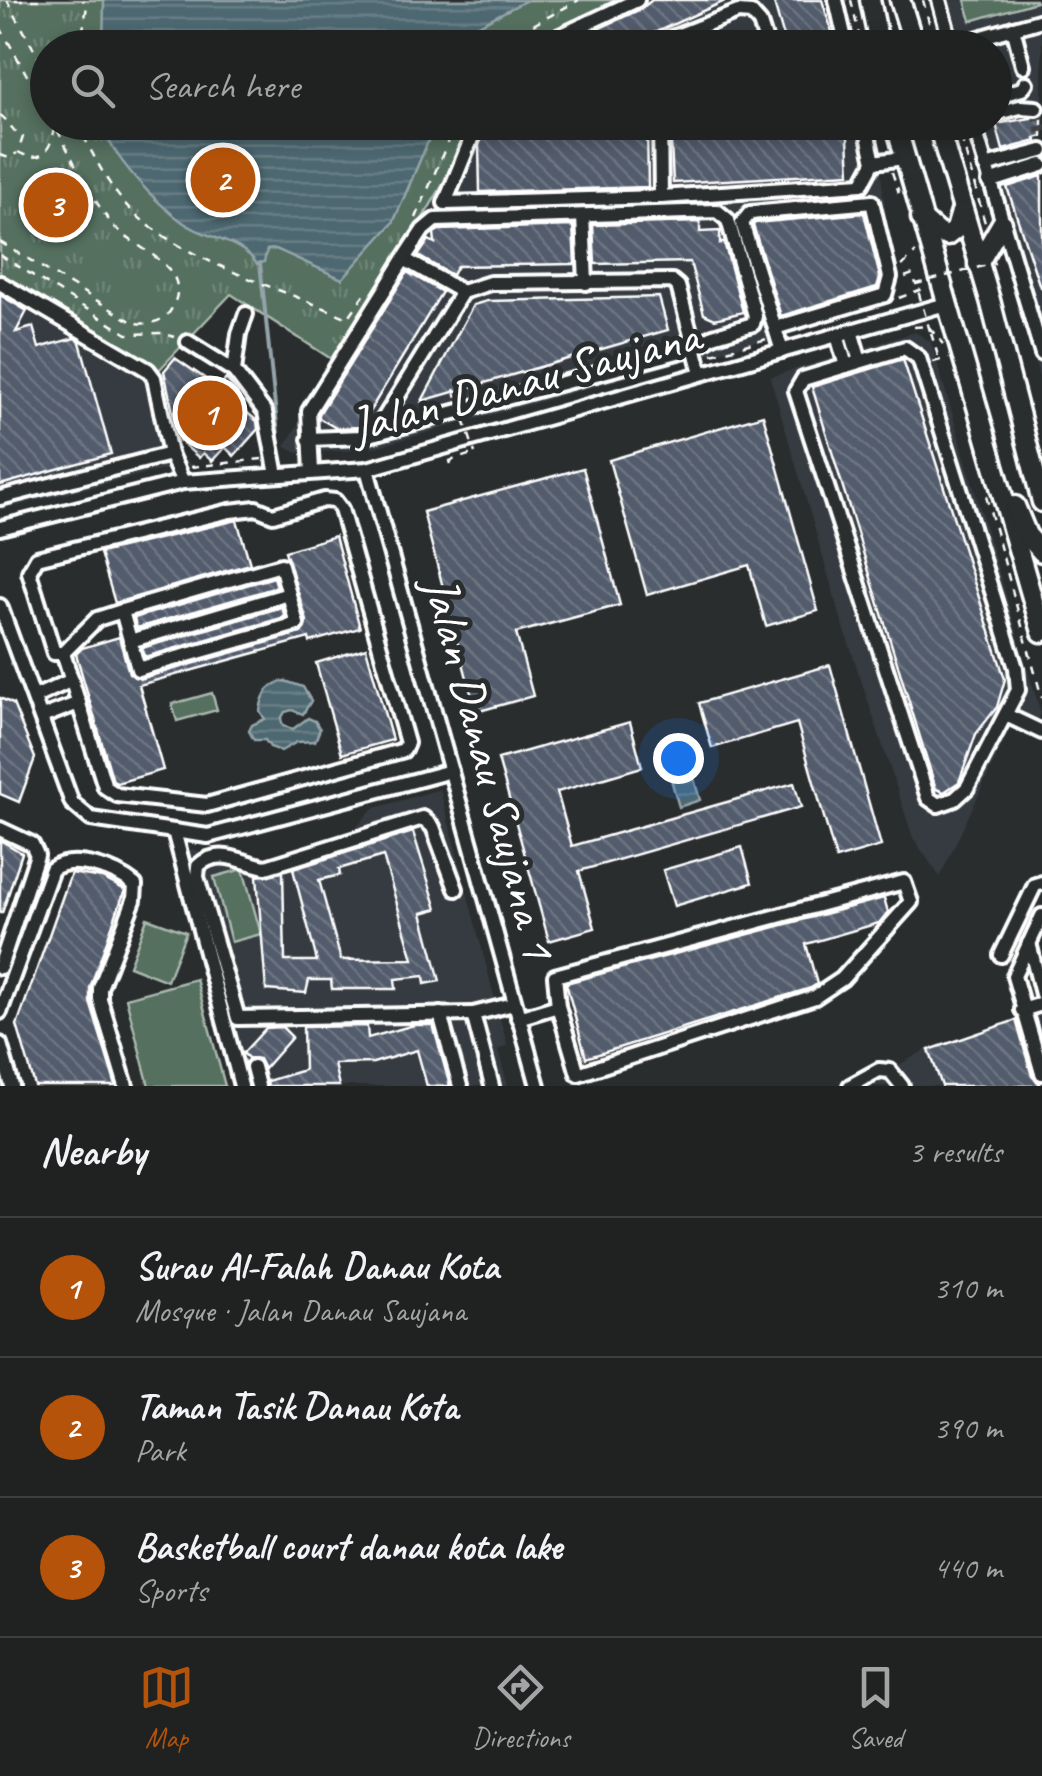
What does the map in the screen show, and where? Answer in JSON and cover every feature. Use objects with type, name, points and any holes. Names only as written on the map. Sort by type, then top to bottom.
[{"type":"main road","points":[[870,0],[876,30]]},
{"type":"main road","points":[[900,0],[909,30]]},
{"type":"main road","points":[[900,140],[946,304],[952,350],[1042,632]]},
{"type":"main road","points":[[942,140],[961,206],[986,263],[1042,502]]},
{"type":"main road","points":[[920,218],[938,234],[949,236],[959,223],[961,206]]},
{"type":"main road","points":[[986,263],[991,242],[1002,223]]},
{"type":"main road","points":[[940,284],[960,312],[1019,520],[1042,552],[1042,570]]},
{"type":"main road","points":[[1027,444],[1042,466]]},
{"type":"street","points":[[573,30],[637,0]]},
{"type":"street","points":[[836,0],[843,30]]},
{"type":"street","points":[[939,0],[945,30]]},
{"type":"street","points":[[692,30],[738,12],[751,13],[762,30]]},
{"type":"street","points":[[1005,30],[1042,20]]},
{"type":"street","points":[[1012,28],[1023,66]]},
{"type":"street","points":[[1012,92],[1026,84]]},
{"type":"street","points":[[1012,109],[1036,108]]},
{"type":"street","points":[[471,140],[445,203],[862,184],[874,162],[869,140]]},
{"type":"street","points":[[660,140],[661,196]]},
{"type":"street","points":[[977,140],[1039,330],[1042,354]]},
{"type":"street","points":[[985,166],[1042,150]]},
{"type":"street","points":[[874,162],[904,158]]},
{"type":"street","points":[[990,182],[1042,165]]},
{"type":"street","points":[[776,332],[791,323],[885,295],[890,277],[872,202],[750,213],[742,223],[776,332],[782,351]]},
{"type":"street","points":[[309,439],[375,434],[697,353],[712,336],[753,324],[755,316],[728,220],[717,211],[435,220],[404,258],[309,411],[309,439],[312,472]]},
{"type":"street","points":[[584,216],[586,284]]},
{"type":"street","points":[[404,258],[462,292]]},
{"type":"street","points":[[375,434],[462,292],[490,283],[672,281],[678,286],[702,374]]},
{"type":"street","points":[[0,283],[148,370],[154,378],[170,454],[183,482]]},
{"type":"street","name":"Jalan Danau Saujana","points":[[0,528],[183,482],[367,469],[946,304]]},
{"type":"street","points":[[234,370],[246,314]]},
{"type":"street","points":[[791,323],[798,346]]},
{"type":"street","points":[[844,333],[860,361]]},
{"type":"street","points":[[844,333],[846,366]]},
{"type":"street","points":[[183,340],[234,370],[265,412],[277,475]]},
{"type":"street","points":[[905,348],[919,358],[1016,668],[1018,690],[966,788],[955,799],[938,805],[928,798],[796,391],[803,378],[846,366],[905,348]]},
{"type":"street","points":[[0,498],[170,454]]},
{"type":"street","name":"Jalan Danau Saujana 1","points":[[367,469],[538,1086]]},
{"type":"street","points":[[63,653],[105,787],[116,794],[206,805],[404,750],[406,743],[341,509],[335,501],[324,500],[273,515],[256,508],[230,511],[36,558],[29,572],[54,653],[63,653],[97,619],[122,611],[281,565],[297,624],[138,670],[122,611]]},
{"type":"street","points":[[130,641],[289,594]]},
{"type":"street","points":[[0,606],[72,803],[91,819],[208,836],[451,771]]},
{"type":"street","points":[[35,696],[72,680]]},
{"type":"street","points":[[42,717],[79,704]]},
{"type":"street","points":[[1008,712],[1042,723]]},
{"type":"street","points":[[1008,712],[1042,732]]},
{"type":"street","points":[[456,890],[433,827],[423,818],[266,867],[230,855],[204,860],[198,866],[197,877],[238,1018],[473,1014],[558,1006]]},
{"type":"street","points":[[0,829],[32,844],[37,855],[0,967]]},
{"type":"street","points":[[174,832],[240,1083],[255,1076]]},
{"type":"street","points":[[0,1012],[52,869],[73,861],[127,878],[135,885],[134,900],[100,988],[126,1086]]},
{"type":"street","points":[[904,882],[910,902],[842,978],[816,997],[578,1074],[558,1006],[555,976],[904,882]]},
{"type":"street","points":[[1027,948],[1004,949],[1035,885],[1042,883]]},
{"type":"street","points":[[1042,916],[1014,976],[1042,1074]]},
{"type":"street","points":[[1027,948],[1042,994]]},
{"type":"street","points":[[1022,1010],[1042,1004]]},
{"type":"street","points":[[440,1014],[460,1086]]},
{"type":"street","points":[[473,1014],[492,1086]]},
{"type":"street","points":[[0,1044],[12,1086]]},
{"type":"street","points":[[850,1086],[879,1070],[890,1071],[902,1086]]},
{"type":"path","points":[[7,0],[30,42]]},
{"type":"path","points":[[15,0],[38,0]]},
{"type":"path","points":[[82,0],[87,6],[83,30]]},
{"type":"path","points":[[523,30],[579,0]]},
{"type":"path","points":[[852,0],[858,30]]},
{"type":"path","points":[[923,0],[931,30]]},
{"type":"path","points":[[0,27],[30,81]]},
{"type":"path","points":[[0,114],[23,136],[18,152],[9,158],[0,155]]},
{"type":"path","points":[[18,152],[35,158],[44,155],[52,140]]},
{"type":"path","points":[[0,242],[134,324],[164,318],[173,306],[178,288],[175,274],[111,224],[63,140]]},
{"type":"path","points":[[86,140],[108,181],[133,213],[175,244],[348,318],[369,290]]},
{"type":"path","points":[[414,221],[448,140]]},
{"type":"path","points":[[962,140],[991,242]]},
{"type":"path","points":[[0,255],[128,334],[162,333],[183,340]]},
{"type":"path","points":[[916,284],[986,263]]},
{"type":"path","points":[[901,278],[913,274],[939,360]]},
{"type":"path","points":[[900,331],[928,326],[952,350],[922,366]]},
{"type":"path","points":[[697,353],[776,332]]},
{"type":"path","points":[[451,464],[450,461],[475,453],[454,389]]},
{"type":"path","points":[[192,467],[274,458]]},
{"type":"path","points":[[984,490],[1042,698]]},
{"type":"shaded area","points":[[629,0],[845,0],[852,30],[562,30]]},
{"type":"shaded area","points":[[933,0],[1042,0],[1042,387],[972,140],[1012,140],[1012,30],[941,30]]},
{"type":"shaded area","points":[[468,140],[878,140],[896,279],[889,305],[365,450],[297,453],[285,446]]},
{"type":"shaded area","points":[[0,274],[159,370],[181,458],[192,465],[0,510]]},
{"type":"shaded area","points":[[915,332],[931,342],[1041,714],[1030,734],[1011,726],[940,877],[913,838],[842,622],[770,377]]},
{"type":"shaded area","points":[[440,789],[507,1045],[498,1050],[508,1086],[250,1086],[185,852],[194,849],[207,855],[232,849],[265,863],[346,840],[372,809]]},
{"type":"shaded area","points":[[1042,1009],[1042,1086],[862,1086],[927,1049]]},
{"type":"green space","points":[[0,0],[629,0],[560,30],[30,30],[30,140],[468,140],[336,362],[231,294],[159,370],[0,274]]},
{"type":"green space","points":[[965,0],[1035,0],[1036,2],[971,21]]},
{"type":"green space","points":[[212,693],[217,710],[177,721],[172,704]]},
{"type":"green space","points":[[243,869],[261,934],[231,942],[214,877]]},
{"type":"green space","points":[[147,918],[186,932],[167,981],[129,966]]},
{"type":"green space","points":[[196,979],[225,1086],[149,1086],[126,998]]},
{"type":"water","points":[[104,0],[527,0],[475,30],[103,30]]},
{"type":"water","points":[[108,140],[429,140],[393,223],[342,279],[276,249],[267,250],[264,262],[257,264],[242,250],[184,223],[135,178]]},
{"type":"water","points":[[285,681],[303,687],[311,701],[303,714],[285,712],[283,726],[293,729],[308,718],[320,729],[315,741],[297,742],[281,751],[265,740],[254,740],[249,731],[265,719],[260,711],[267,691]]},
{"type":"water","points":[[689,761],[700,800],[679,807],[668,769]]},
{"type":"building","points":[[652,0],[727,0],[661,30],[596,30]]},
{"type":"building","points":[[773,0],[822,0],[831,30],[782,30]]},
{"type":"building","points":[[1042,116],[1042,136],[1003,150],[1000,140],[1012,140],[1012,121]]},
{"type":"building","points":[[481,140],[647,140],[648,187],[480,192]]},
{"type":"building","points":[[671,140],[848,140],[850,173],[673,183]]},
{"type":"building","points":[[1042,176],[1042,287],[1040,287],[1007,187]]},
{"type":"building","points":[[864,213],[880,277],[877,287],[781,316],[753,225]]},
{"type":"building","points":[[700,222],[700,232],[720,231],[720,244],[724,242],[743,312],[715,319],[704,314],[690,262],[595,264],[593,225]]},
{"type":"building","points":[[573,226],[575,264],[457,266],[452,275],[418,256],[429,240],[435,243],[434,233],[439,230]]},
{"type":"building","points":[[407,272],[442,292],[360,427],[336,428],[319,418],[319,414]]},
{"type":"building","points":[[0,295],[27,311],[16,332],[33,327],[39,348],[75,338],[80,342],[111,454],[0,485]]},
{"type":"building","points":[[659,297],[668,330],[422,401],[473,305],[487,301]]},
{"type":"building","points":[[175,358],[219,388],[226,379],[238,393],[232,400],[257,421],[258,429],[234,456],[225,447],[212,461],[203,453],[199,458],[179,440],[164,371]]},
{"type":"building","points":[[903,359],[1005,679],[997,707],[976,734],[959,782],[944,792],[936,789],[812,387]]},
{"type":"building","points":[[763,415],[818,611],[766,626],[749,565],[647,595],[609,460]]},
{"type":"building","points":[[583,468],[620,605],[516,633],[533,696],[476,712],[423,512]]},
{"type":"building","points":[[237,520],[250,564],[115,603],[100,553]]},
{"type":"building","points":[[335,536],[360,628],[310,642],[309,638],[139,685],[163,770],[113,781],[76,654],[82,648],[119,637],[129,673],[140,679],[301,633],[307,621],[285,551]]},
{"type":"building","points":[[274,577],[277,587],[137,628],[134,618]]},
{"type":"building","points":[[282,607],[285,617],[145,657],[142,648]]},
{"type":"building","points":[[366,648],[392,740],[342,754],[316,663]]},
{"type":"building","points":[[830,665],[881,846],[836,859],[797,723],[712,748],[699,703]]},
{"type":"building","points":[[0,698],[13,704],[35,758],[19,802],[0,794]]},
{"type":"building","points":[[630,722],[642,767],[557,792],[572,846],[794,783],[801,807],[579,871],[595,928],[549,941],[498,759]]},
{"type":"building","points":[[413,832],[437,909],[422,913],[440,981],[425,984],[424,976],[395,979],[396,989],[332,989],[331,980],[309,980],[306,993],[266,990],[257,876],[283,872],[285,961],[317,961],[293,869]],"holes":[[[383,856],[413,959],[341,960],[319,880],[340,875],[339,869]]]},
{"type":"building","points":[[0,840],[22,853],[2,913],[0,913]]},
{"type":"building","points":[[742,847],[752,883],[674,906],[663,870]]},
{"type":"building","points":[[71,873],[102,878],[125,890],[90,988],[90,1002],[116,1086],[35,1086],[17,1025]]},
{"type":"building","points":[[884,898],[888,912],[879,923],[806,944],[817,984],[811,988],[586,1058],[566,983]]},
{"type":"building","points":[[1016,1020],[1032,1076],[1042,1086],[942,1086],[929,1050]]},
{"type":"building","points":[[414,1025],[433,1025],[450,1086],[427,1086],[417,1050],[373,1063],[334,1064],[339,1086],[268,1086],[267,1081],[304,1070],[303,1027],[367,1026],[368,1038]]},
{"type":"building","points":[[282,1027],[292,1037],[264,1069],[259,1059],[243,1053],[266,1028]]},
{"type":"waterway","points":[[260,263],[278,435]]},
{"type":"tunnel","points":[[1036,108],[1042,132]]},
{"type":"place","name":"Taman Tasik Danau Kota","points":[[223,180]]},
{"type":"place","name":"Basketball court danau kota lake","points":[[56,205]]},
{"type":"place","name":"Surau Al-Falah Danau Kota","points":[[210,413]]}]
